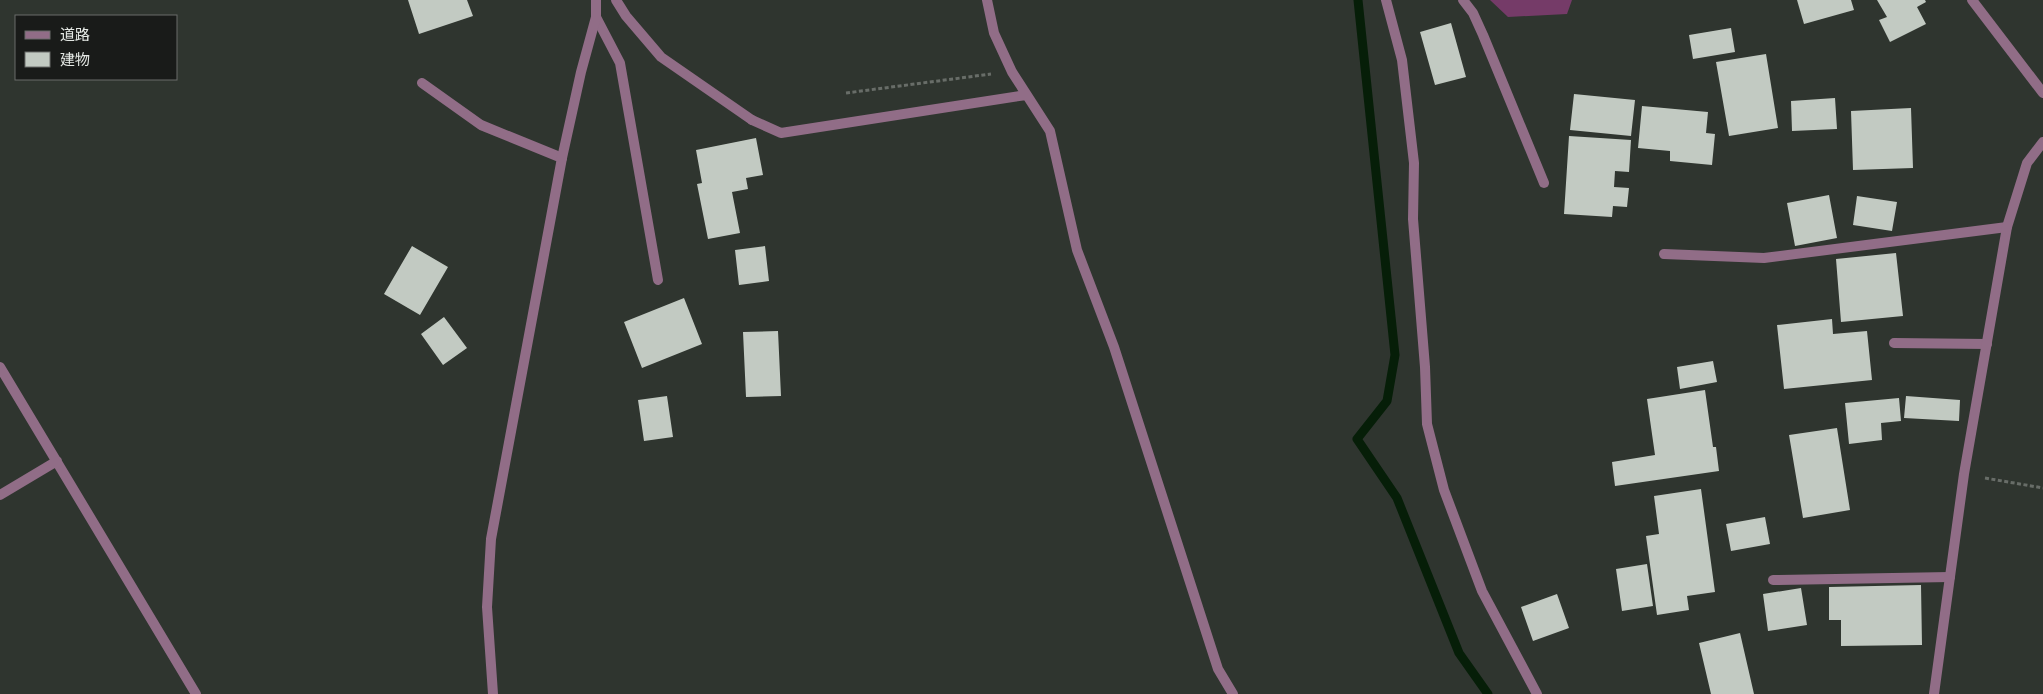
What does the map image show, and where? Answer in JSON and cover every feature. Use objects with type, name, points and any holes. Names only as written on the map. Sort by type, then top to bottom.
[{"type":"street","points":[[493,694],[486,607],[491,539],[562,158],[581,72],[596,17],[596,0]]},
{"type":"street","points":[[616,0],[626,16],[661,57],[752,120],[781,133],[1026,95]]},
{"type":"street","points":[[987,0],[994,33],[1012,72],[1050,131],[1077,250],[1114,347],[1218,669],[1233,694]]},
{"type":"street","points":[[1386,0],[1402,60],[1414,163],[1413,219],[1425,367],[1427,424],[1444,490],[1482,591],[1537,694]]},
{"type":"street","points":[[1463,0],[1473,13],[1483,35],[1544,183]]},
{"type":"street","points":[[1972,0],[2043,93]]},
{"type":"street","points":[[596,17],[620,62],[658,280]]},
{"type":"street","points":[[422,83],[481,124],[562,158]]},
{"type":"street","points":[[1934,694],[1964,474],[2006,227],[2027,163],[2043,142]]},
{"type":"street","points":[[1664,254],[1764,258],[2006,227]]},
{"type":"street","points":[[1894,343],[1987,344]]},
{"type":"street","points":[[0,367],[196,694]]},
{"type":"street","points":[[0,495],[57,461]]},
{"type":"street","points":[[1773,580],[1950,577]]},
{"type":"path","points":[[846,93],[1012,72]]},
{"type":"path","points":[[1964,474],[2043,488]]},
{"type":"shaded area","points":[[1490,0],[1572,0],[1567,14],[1508,17]]},
{"type":"building","points":[[408,0],[467,0],[473,16],[419,34]]},
{"type":"building","points":[[1797,0],[1851,0],[1854,10],[1804,24]]},
{"type":"building","points":[[1877,0],[1925,0],[1926,2],[1917,7],[1926,24],[1890,42],[1879,20],[1887,17]]},
{"type":"building","points":[[1451,23],[1466,77],[1435,85],[1420,32]]},
{"type":"building","points":[[1731,28],[1735,52],[1693,59],[1689,35]]},
{"type":"building","points":[[1766,54],[1778,128],[1729,136],[1716,62]]},
{"type":"building","points":[[1574,94],[1635,100],[1631,136],[1570,130]]},
{"type":"building","points":[[1835,98],[1837,129],[1792,131],[1791,101]]},
{"type":"building","points":[[1642,106],[1708,112],[1706,133],[1715,134],[1712,165],[1670,161],[1670,151],[1638,148]]},
{"type":"building","points":[[1911,108],[1913,168],[1853,170],[1851,111]]},
{"type":"building","points":[[1569,136],[1631,140],[1629,172],[1615,171],[1614,187],[1629,188],[1627,207],[1613,206],[1612,217],[1564,214]]},
{"type":"building","points":[[756,138],[763,175],[746,178],[748,189],[732,192],[740,233],[708,239],[697,184],[702,183],[696,150]]},
{"type":"building","points":[[1829,195],[1837,238],[1795,246],[1787,203]]},
{"type":"building","points":[[1857,196],[1897,202],[1892,231],[1853,225]]},
{"type":"building","points":[[412,246],[448,267],[420,315],[384,294]]},
{"type":"building","points":[[765,246],[769,281],[739,285],[735,250]]},
{"type":"building","points":[[1896,253],[1903,316],[1841,322],[1836,259]]},
{"type":"building","points":[[684,298],[702,344],[642,368],[624,322]]},
{"type":"building","points":[[444,317],[467,348],[443,365],[421,334]]},
{"type":"building","points":[[1832,319],[1833,334],[1867,331],[1872,380],[1784,389],[1777,325]]},
{"type":"building","points":[[778,331],[781,396],[746,397],[743,332]]},
{"type":"building","points":[[1713,361],[1717,382],[1680,389],[1677,367]]},
{"type":"building","points":[[1705,390],[1713,447],[1716,447],[1719,471],[1615,486],[1612,462],[1655,455],[1647,399]]},
{"type":"building","points":[[667,396],[673,437],[644,441],[638,400]]},
{"type":"building","points":[[1906,396],[1960,400],[1959,421],[1904,418]]},
{"type":"building","points":[[1899,398],[1901,421],[1881,423],[1882,440],[1849,444],[1845,403]]},
{"type":"building","points":[[1837,428],[1850,510],[1803,518],[1789,435]]},
{"type":"building","points":[[1701,489],[1715,592],[1687,596],[1689,610],[1657,615],[1646,536],[1659,534],[1654,496]]},
{"type":"building","points":[[1765,517],[1770,544],[1731,551],[1726,524]]},
{"type":"building","points":[[1647,564],[1653,606],[1622,611],[1616,569]]},
{"type":"building","points":[[1921,585],[1922,645],[1841,646],[1841,620],[1829,620],[1829,587]]},
{"type":"building","points":[[1801,588],[1807,625],[1768,631],[1763,594]]},
{"type":"building","points":[[1557,594],[1569,628],[1533,641],[1521,607]]},
{"type":"building","points":[[1740,633],[1754,694],[1711,694],[1699,643]]},
{"type":"waterway","points":[[1358,0],[1395,355],[1387,401],[1357,439],[1397,498],[1459,653],[1488,694]]}]
